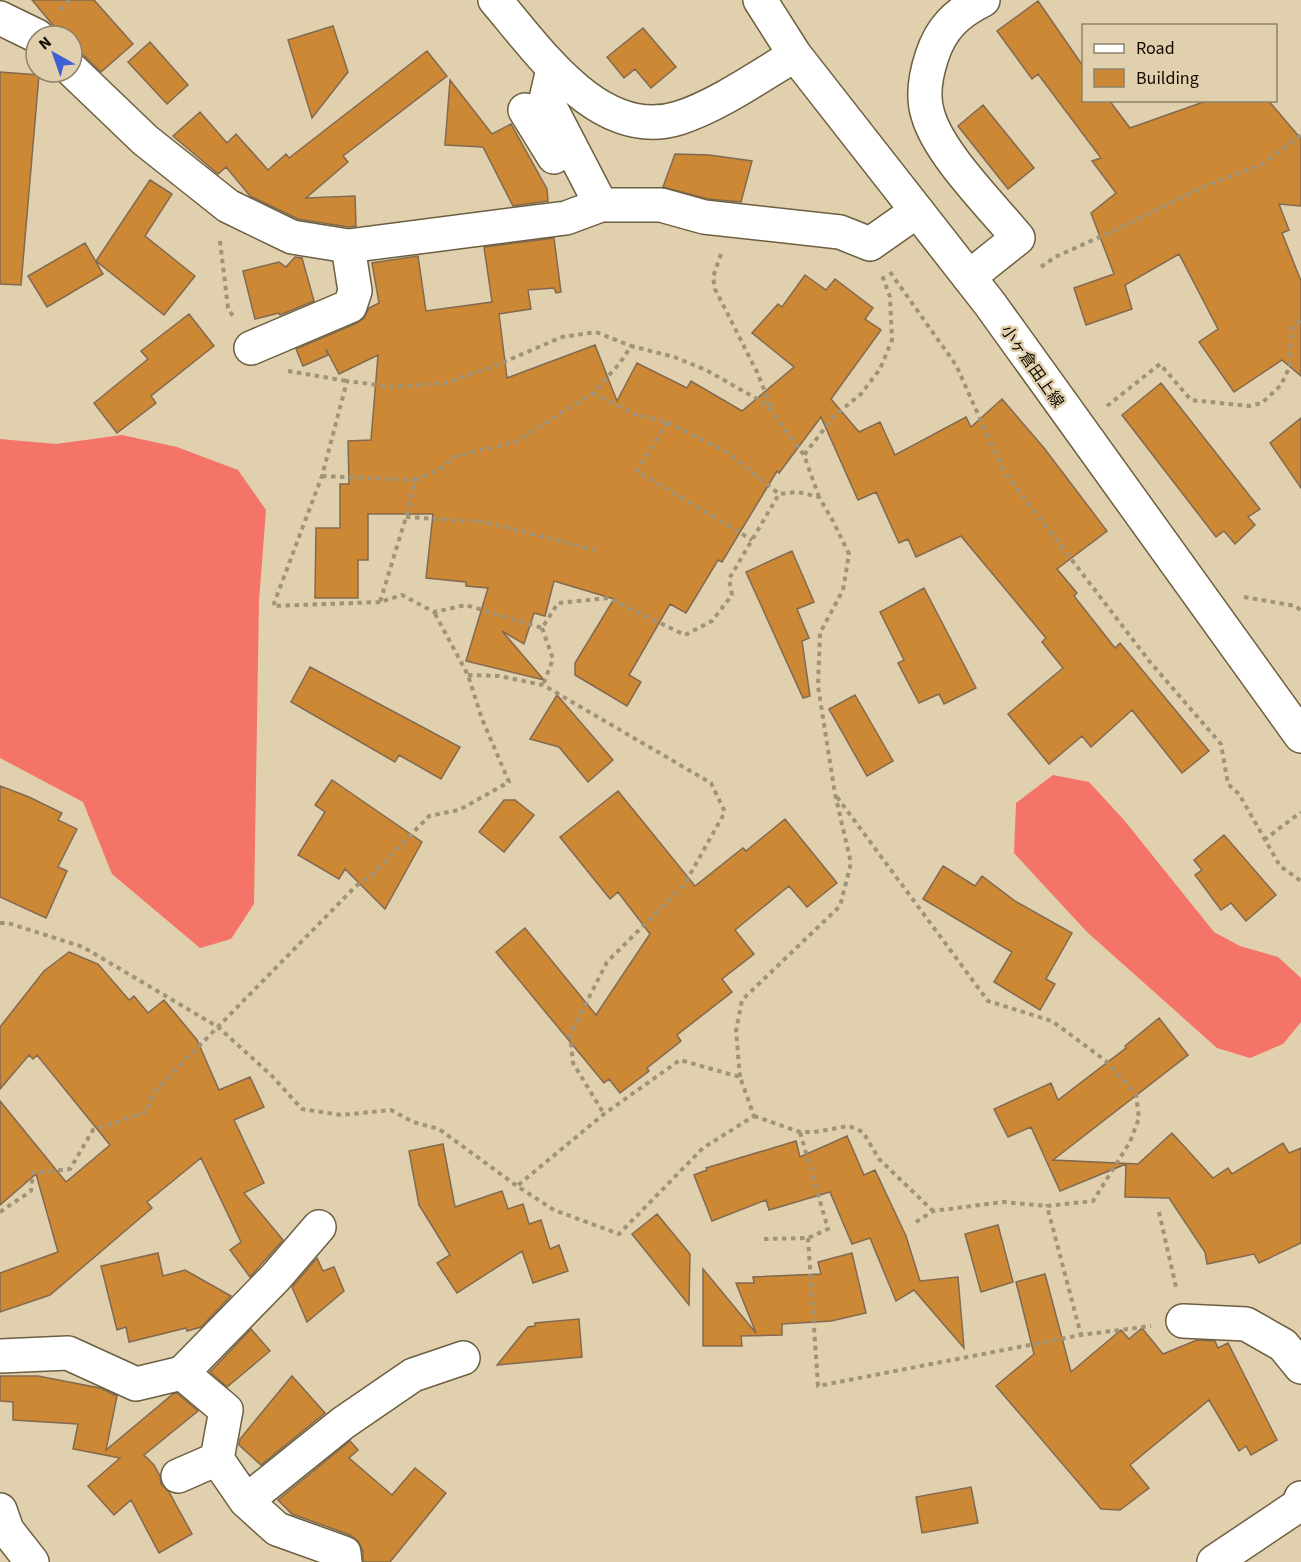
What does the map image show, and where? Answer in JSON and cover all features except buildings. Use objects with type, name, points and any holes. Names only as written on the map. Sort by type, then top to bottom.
[{"type":"street","points":[[495,0],[553,69],[581,93],[604,110],[626,119],[645,123],[678,118],[721,99],[795,55]]},
{"type":"street","name":"小ヶ倉田上線","points":[[760,0],[795,55],[969,277],[1301,736]]},
{"type":"street","points":[[969,277],[1018,238],[956,163],[938,137],[927,114],[926,76],[938,39],[950,22],[983,0]]},
{"type":"street","points":[[0,18],[24,30]]},
{"type":"street","points":[[553,69],[546,99],[582,220]]},
{"type":"street","points":[[84,82],[145,140],[228,206],[292,237],[348,246],[582,220],[661,205],[704,217],[840,232],[870,244],[916,211]]},
{"type":"street","points":[[525,110],[582,220]]},
{"type":"street","points":[[251,348],[350,306],[355,291],[348,246]]},
{"type":"street","points":[[0,1356],[68,1353],[136,1384],[182,1373],[275,1278],[319,1227]]},
{"type":"street","points":[[1183,1321],[1246,1324],[1283,1345],[1301,1367]]},
{"type":"street","points":[[246,1501],[343,1424],[413,1375],[463,1358]]},
{"type":"street","points":[[182,1373],[226,1410],[217,1459],[246,1501],[277,1529],[344,1553],[345,1562]]},
{"type":"street","points":[[178,1476],[217,1459]]},
{"type":"street","points":[[1214,1562],[1299,1505],[1301,1498]]},
{"type":"street","points":[[0,1510],[7,1530],[32,1562]]},
{"type":"path","points":[[1036,270],[1055,256],[1120,228],[1208,185],[1261,165],[1301,135]]},
{"type":"path","points":[[704,217],[724,246],[713,277],[715,289],[757,372],[776,418]]},
{"type":"path","points":[[804,455],[834,416],[861,394],[880,369],[892,340],[891,297],[870,244]]},
{"type":"path","points":[[870,244],[956,364],[1003,470],[1150,662],[1221,744],[1228,784],[1239,794],[1280,866],[1301,881]]},
{"type":"path","points":[[1078,429],[1160,364],[1191,400],[1249,406],[1262,403],[1281,385],[1290,366],[1291,329],[1301,320]]},
{"type":"path","points":[[0,1212],[32,1191],[33,1173],[70,1169],[93,1130],[146,1112],[154,1092],[356,886],[373,874],[429,816],[459,810],[509,782],[482,719],[468,675],[434,612],[402,595],[380,602],[273,606],[322,476],[347,381],[393,387],[445,383],[497,365],[562,337],[596,332],[631,346],[674,357],[706,370],[766,404],[804,455],[819,497],[849,554],[843,590],[820,633],[818,686],[835,794],[851,863],[840,906],[742,999],[736,1031],[740,1077],[754,1116]]},
{"type":"path","points":[[322,476],[415,480],[438,470],[456,456],[515,442],[593,393],[620,363],[631,346]]},
{"type":"path","points":[[593,393],[634,414],[667,422],[727,452],[779,494],[797,492],[819,497]]},
{"type":"path","points":[[667,422],[636,471],[752,540]]},
{"type":"path","points":[[380,602],[406,518],[415,480]]},
{"type":"path","points":[[542,628],[558,603],[608,598],[685,635],[712,621],[732,595],[729,579],[779,494]]},
{"type":"path","points":[[406,518],[484,522],[595,550]]},
{"type":"path","points":[[1244,597],[1296,606],[1301,611]]},
{"type":"path","points":[[434,612],[466,605],[542,628]]},
{"type":"path","points":[[542,628],[553,660],[543,685]]},
{"type":"path","points":[[468,675],[499,676],[543,685],[711,783],[725,812],[684,885],[607,962],[570,1035],[573,1063],[604,1114]]},
{"type":"path","points":[[835,794],[988,1001],[1052,1021],[1106,1061],[1136,1094],[1139,1118],[1130,1142],[1093,1201],[1047,1206],[1003,1202],[933,1211],[916,1222]]},
{"type":"path","points":[[1264,840],[1301,812]]},
{"type":"path","points":[[0,923],[8,923],[83,947],[218,1027],[271,1075],[302,1109],[342,1115],[391,1110],[412,1122],[439,1129],[554,1210],[619,1234],[702,1148],[754,1116]]},
{"type":"path","points":[[518,1186],[604,1114],[680,1060],[740,1077]]},
{"type":"path","points":[[754,1116],[800,1132],[849,1126],[862,1132],[879,1159],[933,1211]]},
{"type":"path","points":[[764,1239],[808,1238],[828,1229],[800,1132]]},
{"type":"path","points":[[1047,1206],[1081,1335]]},
{"type":"path","points":[[808,1238],[818,1386],[1081,1335],[1183,1321],[1159,1212]]},
{"type":"shaded area","points":[[122,435],[177,447],[238,470],[266,510],[259,601],[254,904],[231,939],[200,948],[112,874],[83,802],[0,758],[0,439],[56,444]]},
{"type":"shaded area","points":[[1053,775],[1089,782],[1124,820],[1214,932],[1240,946],[1278,957],[1301,978],[1301,1022],[1283,1044],[1250,1058],[1217,1048],[1087,932],[1014,853],[1016,803]]}]
